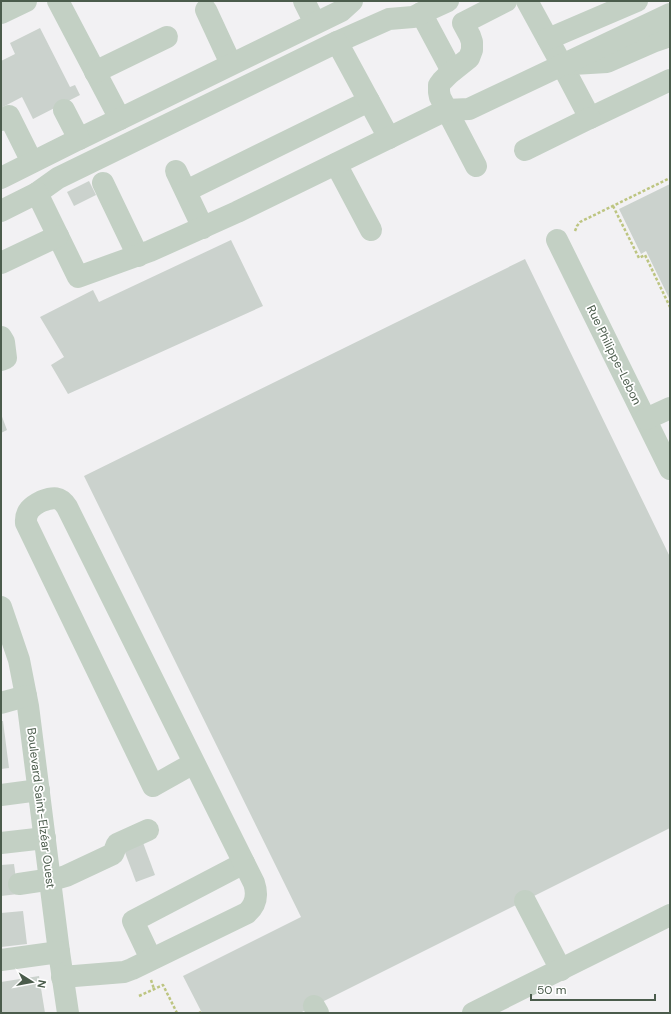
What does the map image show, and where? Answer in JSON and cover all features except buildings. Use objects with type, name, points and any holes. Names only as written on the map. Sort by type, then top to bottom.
[{"type":"street","points":[[1,13],[26,1]]},
{"type":"street","points":[[58,1],[120,119]]},
{"type":"street","points":[[304,1],[315,23]]},
{"type":"street","points":[[1,211],[37,193],[58,178],[337,42],[389,19],[413,17],[449,1],[470,36],[472,50],[469,58],[442,81],[439,85],[439,92],[446,110],[476,166]]},
{"type":"street","points":[[463,23],[506,1]]},
{"type":"street","points":[[527,1],[590,118]]},
{"type":"street","points":[[548,39],[637,1]]},
{"type":"street","points":[[1,178],[315,23],[343,4]]},
{"type":"street","points":[[206,10],[231,64]]},
{"type":"street","points":[[421,13],[452,71]]},
{"type":"street","points":[[37,193],[78,277],[138,256],[203,228],[446,110],[469,109],[670,14]]},
{"type":"street","points":[[562,64],[607,62],[670,36]]},
{"type":"street","points":[[95,72],[167,37]]},
{"type":"street","points":[[337,42],[390,138]]},
{"type":"street","points":[[525,150],[670,80]]},
{"type":"street","points":[[186,191],[369,101]]},
{"type":"street","points":[[64,110],[79,139]]},
{"type":"street","points":[[1,120],[9,116],[32,162]]},
{"type":"street","points":[[336,164],[371,230]]},
{"type":"street","points":[[176,171],[203,228]]},
{"type":"street","points":[[103,183],[138,256]]},
{"type":"street","points":[[1,263],[58,236]]},
{"type":"street","name":"Rue Philippe-Lebon","points":[[566,236],[646,419],[670,469]]},
{"type":"street","points":[[1,337],[4,342],[6,358],[1,360]]},
{"type":"street","points":[[646,419],[670,408]]},
{"type":"street","points":[[62,976],[124,972],[132,969],[242,916],[250,910],[255,902],[256,893],[254,883],[68,507],[62,501],[55,498],[45,500],[33,506],[26,515],[26,523],[153,786],[194,763]]},
{"type":"street","name":"Boulevard Saint-Elzéar Ouest","points":[[1,606],[19,660],[26,696],[68,1013]]},
{"type":"street","points":[[1,703],[26,696]]},
{"type":"street","points":[[1,795],[39,790]]},
{"type":"street","points":[[19,884],[50,880],[66,876],[113,854],[116,844],[148,830]]},
{"type":"street","points":[[1,844],[45,838]]},
{"type":"street","points":[[151,959],[133,921],[244,863]]},
{"type":"street","points":[[525,901],[560,970]]},
{"type":"street","points":[[473,1013],[670,915]]},
{"type":"street","points":[[1,960],[59,952]]},
{"type":"path","points":[[566,236],[580,222],[670,178]]},
{"type":"path","points":[[613,206],[639,258],[644,255],[670,307]]},
{"type":"path","points":[[139,996],[163,985],[177,1013]]}]
